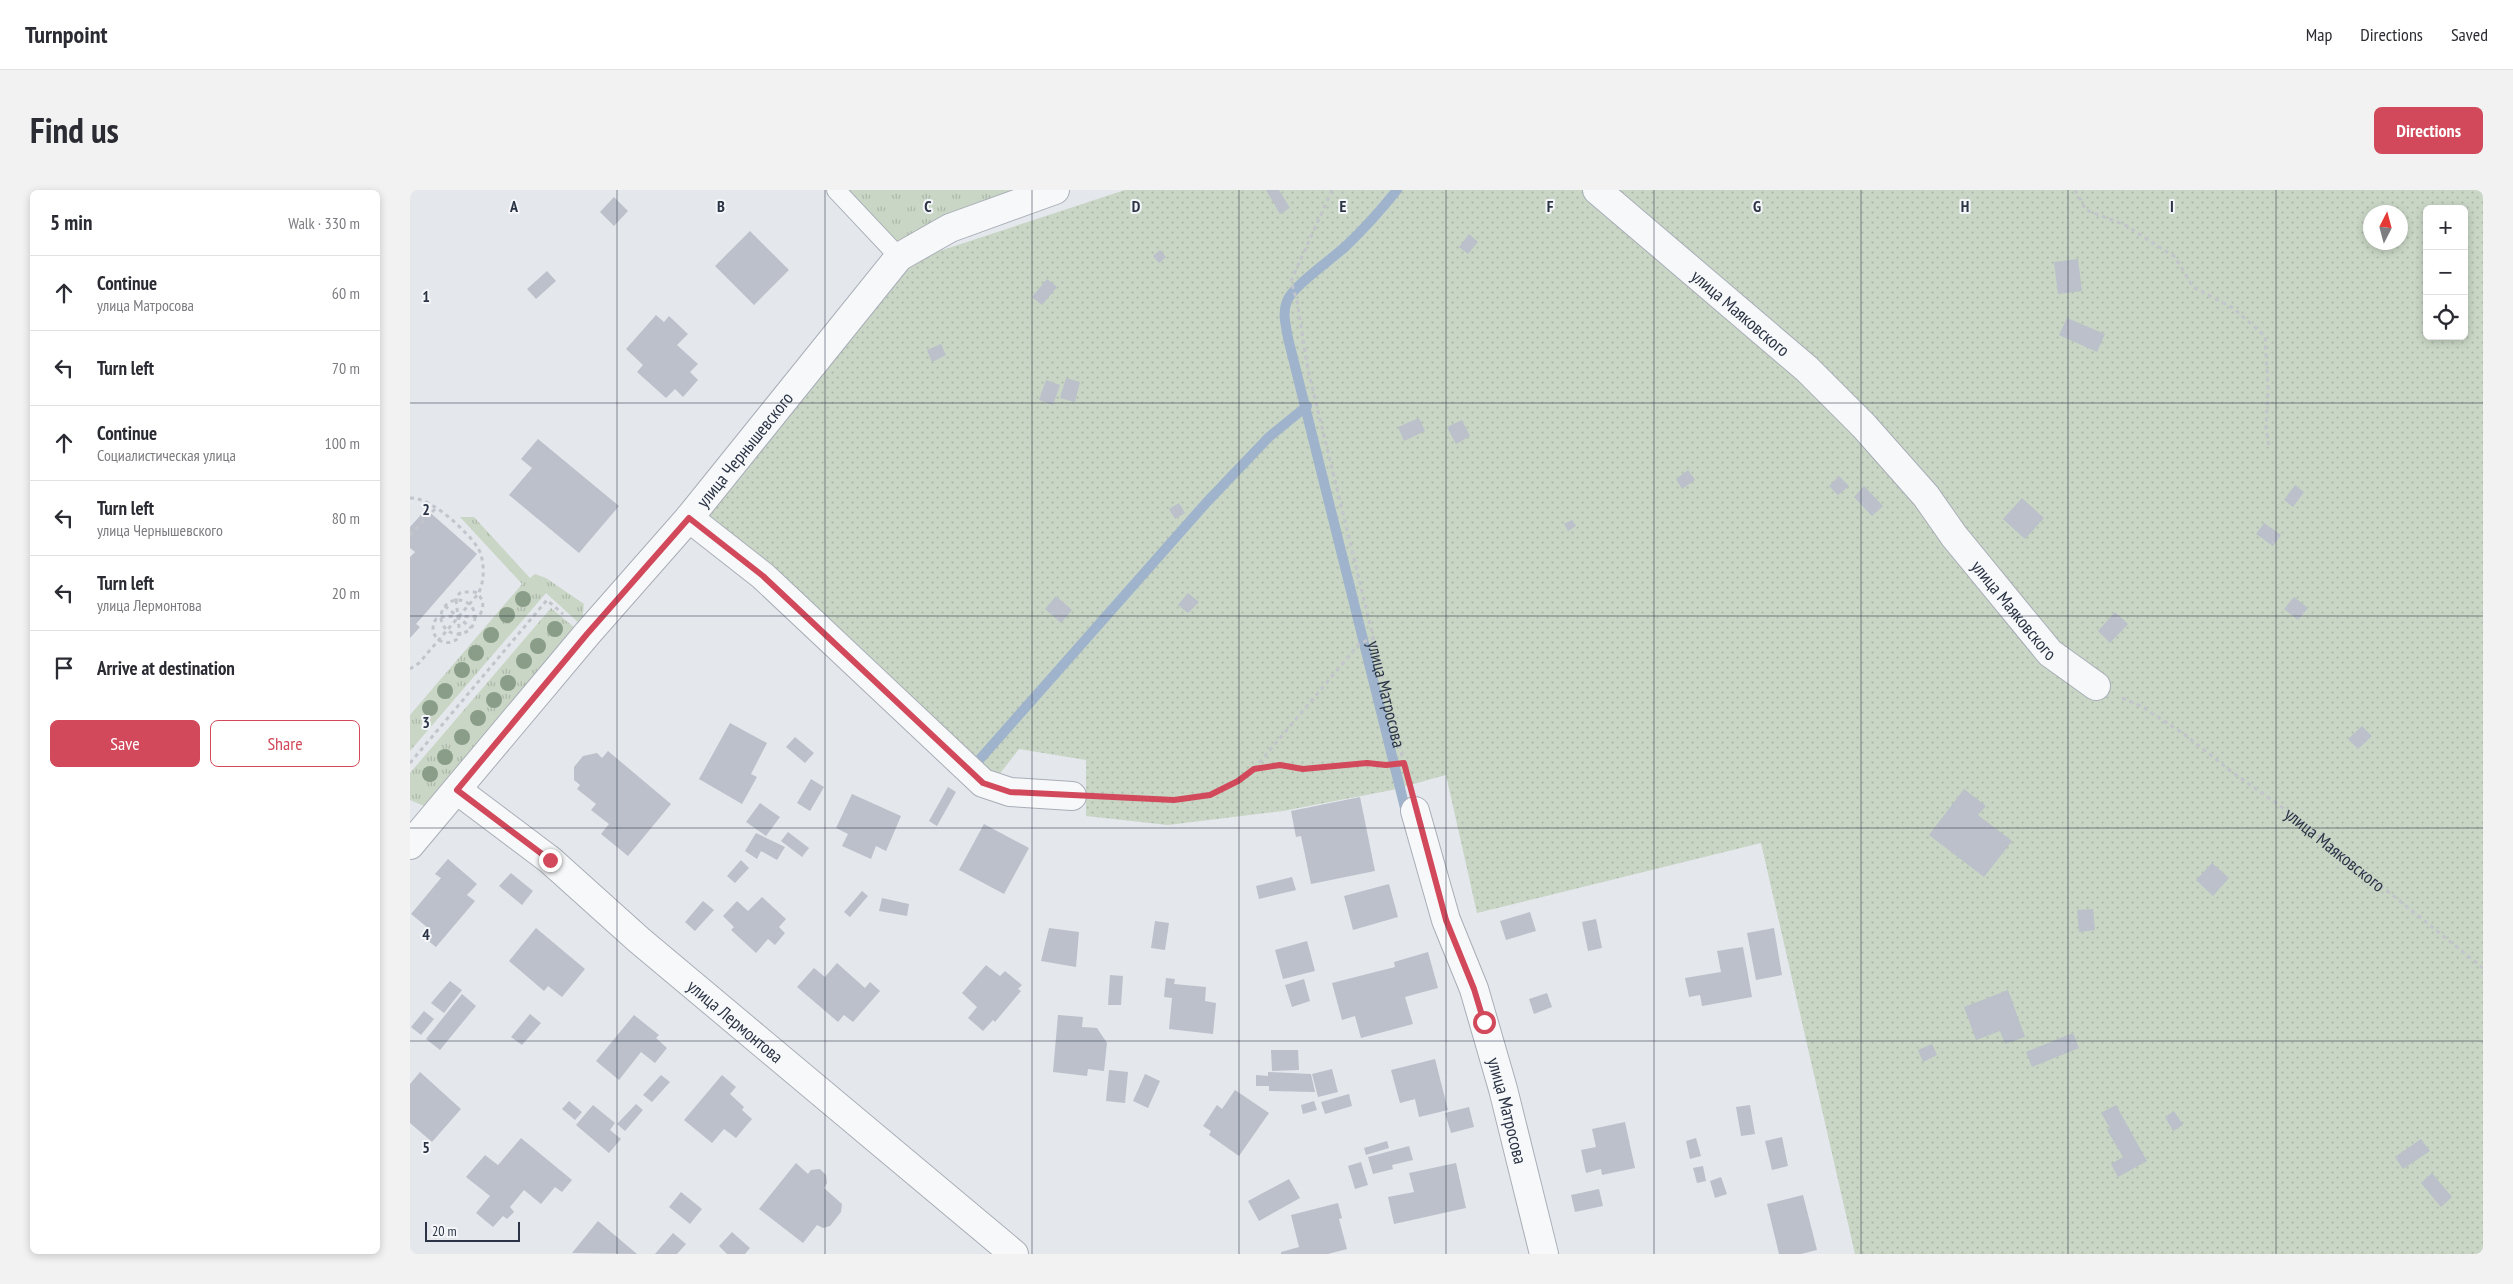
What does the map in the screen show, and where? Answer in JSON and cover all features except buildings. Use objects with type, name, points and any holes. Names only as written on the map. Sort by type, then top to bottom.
[{"type":"street","points":[[899,257],[950,228],[1055,190]]},
{"type":"street","name":"улица Маяковского","points":[[1597,190],[1800,363],[1826,388],[1864,426],[1926,496],[1954,536],[2050,653],[2096,686]]},
{"type":"street","name":"улица Чернышевского","points":[[410,844],[587,634],[689,518],[899,257]]},
{"type":"street","points":[[689,518],[763,576],[983,783],[1010,792],[1072,796]]},
{"type":"street","name":"улица Лермонтова","points":[[457,790],[550,860],[639,940],[1014,1254]]},
{"type":"street","name":"улица Матросова","points":[[1416,811],[1446,920],[1474,989],[1498,1071],[1544,1254]]},
{"type":"lane","points":[[836,190],[899,257]]},
{"type":"path","name":"улица Матросова","points":[[1332,190],[1291,281],[1297,301],[1308,370],[1372,639],[1416,811]]},
{"type":"path","points":[[2075,190],[2086,210],[2125,225],[2175,257],[2193,287],[2233,308],[2265,336],[2268,389],[2266,427],[2269,448]]},
{"type":"path","points":[[410,498],[416,498],[436,508],[478,549],[483,580],[478,594],[419,662],[410,669]]},
{"type":"path","points":[[410,535],[436,508]]},
{"type":"path","points":[[478,594],[464,591],[456,597],[458,617],[459,634],[458,639],[451,643],[444,643],[438,640],[434,634],[433,626],[436,619],[441,617],[458,617],[479,616],[483,608],[482,600],[478,594]]},
{"type":"path","points":[[456,600],[469,604],[475,616],[471,628],[459,634],[447,630],[441,617],[445,606],[456,600]]},
{"type":"path","points":[[410,762],[548,600],[587,634]]},
{"type":"path","points":[[445,606],[471,628]]},
{"type":"path","points":[[1072,796],[1174,800],[1210,795],[1238,781],[1254,769],[1360,643],[1372,639]]},
{"type":"path","name":"улица Маяковского","points":[[2096,686],[2141,706],[2184,734],[2232,772],[2293,815],[2483,968]]},
{"type":"path","points":[[1254,769],[1280,765],[1303,769],[1367,763],[1386,765],[1404,763]]},
{"type":"green space","points":[[845,190],[1019,190],[904,241],[890,240]]},
{"type":"green space","points":[[1125,190],[2483,190],[2483,1254],[1855,1254],[1761,843],[1477,913],[1446,775],[1392,790],[1283,811],[1168,825],[1086,816],[1086,760],[1019,749],[995,780],[705,514],[909,261]]},
{"type":"green space","points":[[460,517],[474,517],[530,578],[535,574],[546,578],[584,604],[582,621],[579,623],[546,593],[410,751],[410,715],[522,584]]},
{"type":"green space","points":[[551,608],[576,629],[424,806],[410,800],[410,773]]},
{"type":"waterway","points":[[1397,190],[1353,240],[1305,280],[1291,295],[1287,301],[1285,324],[1406,812]]},
{"type":"waterway","points":[[980,759],[1206,503],[1269,437],[1307,406]]},
{"type":"route","points":[[550,860],[457,790],[587,634],[689,518],[763,576],[983,783],[1010,792],[1174,800],[1210,795],[1238,781],[1254,769],[1280,765],[1303,769],[1367,763],[1386,765],[1404,763],[1446,920],[1474,989],[1484,1022]]}]
